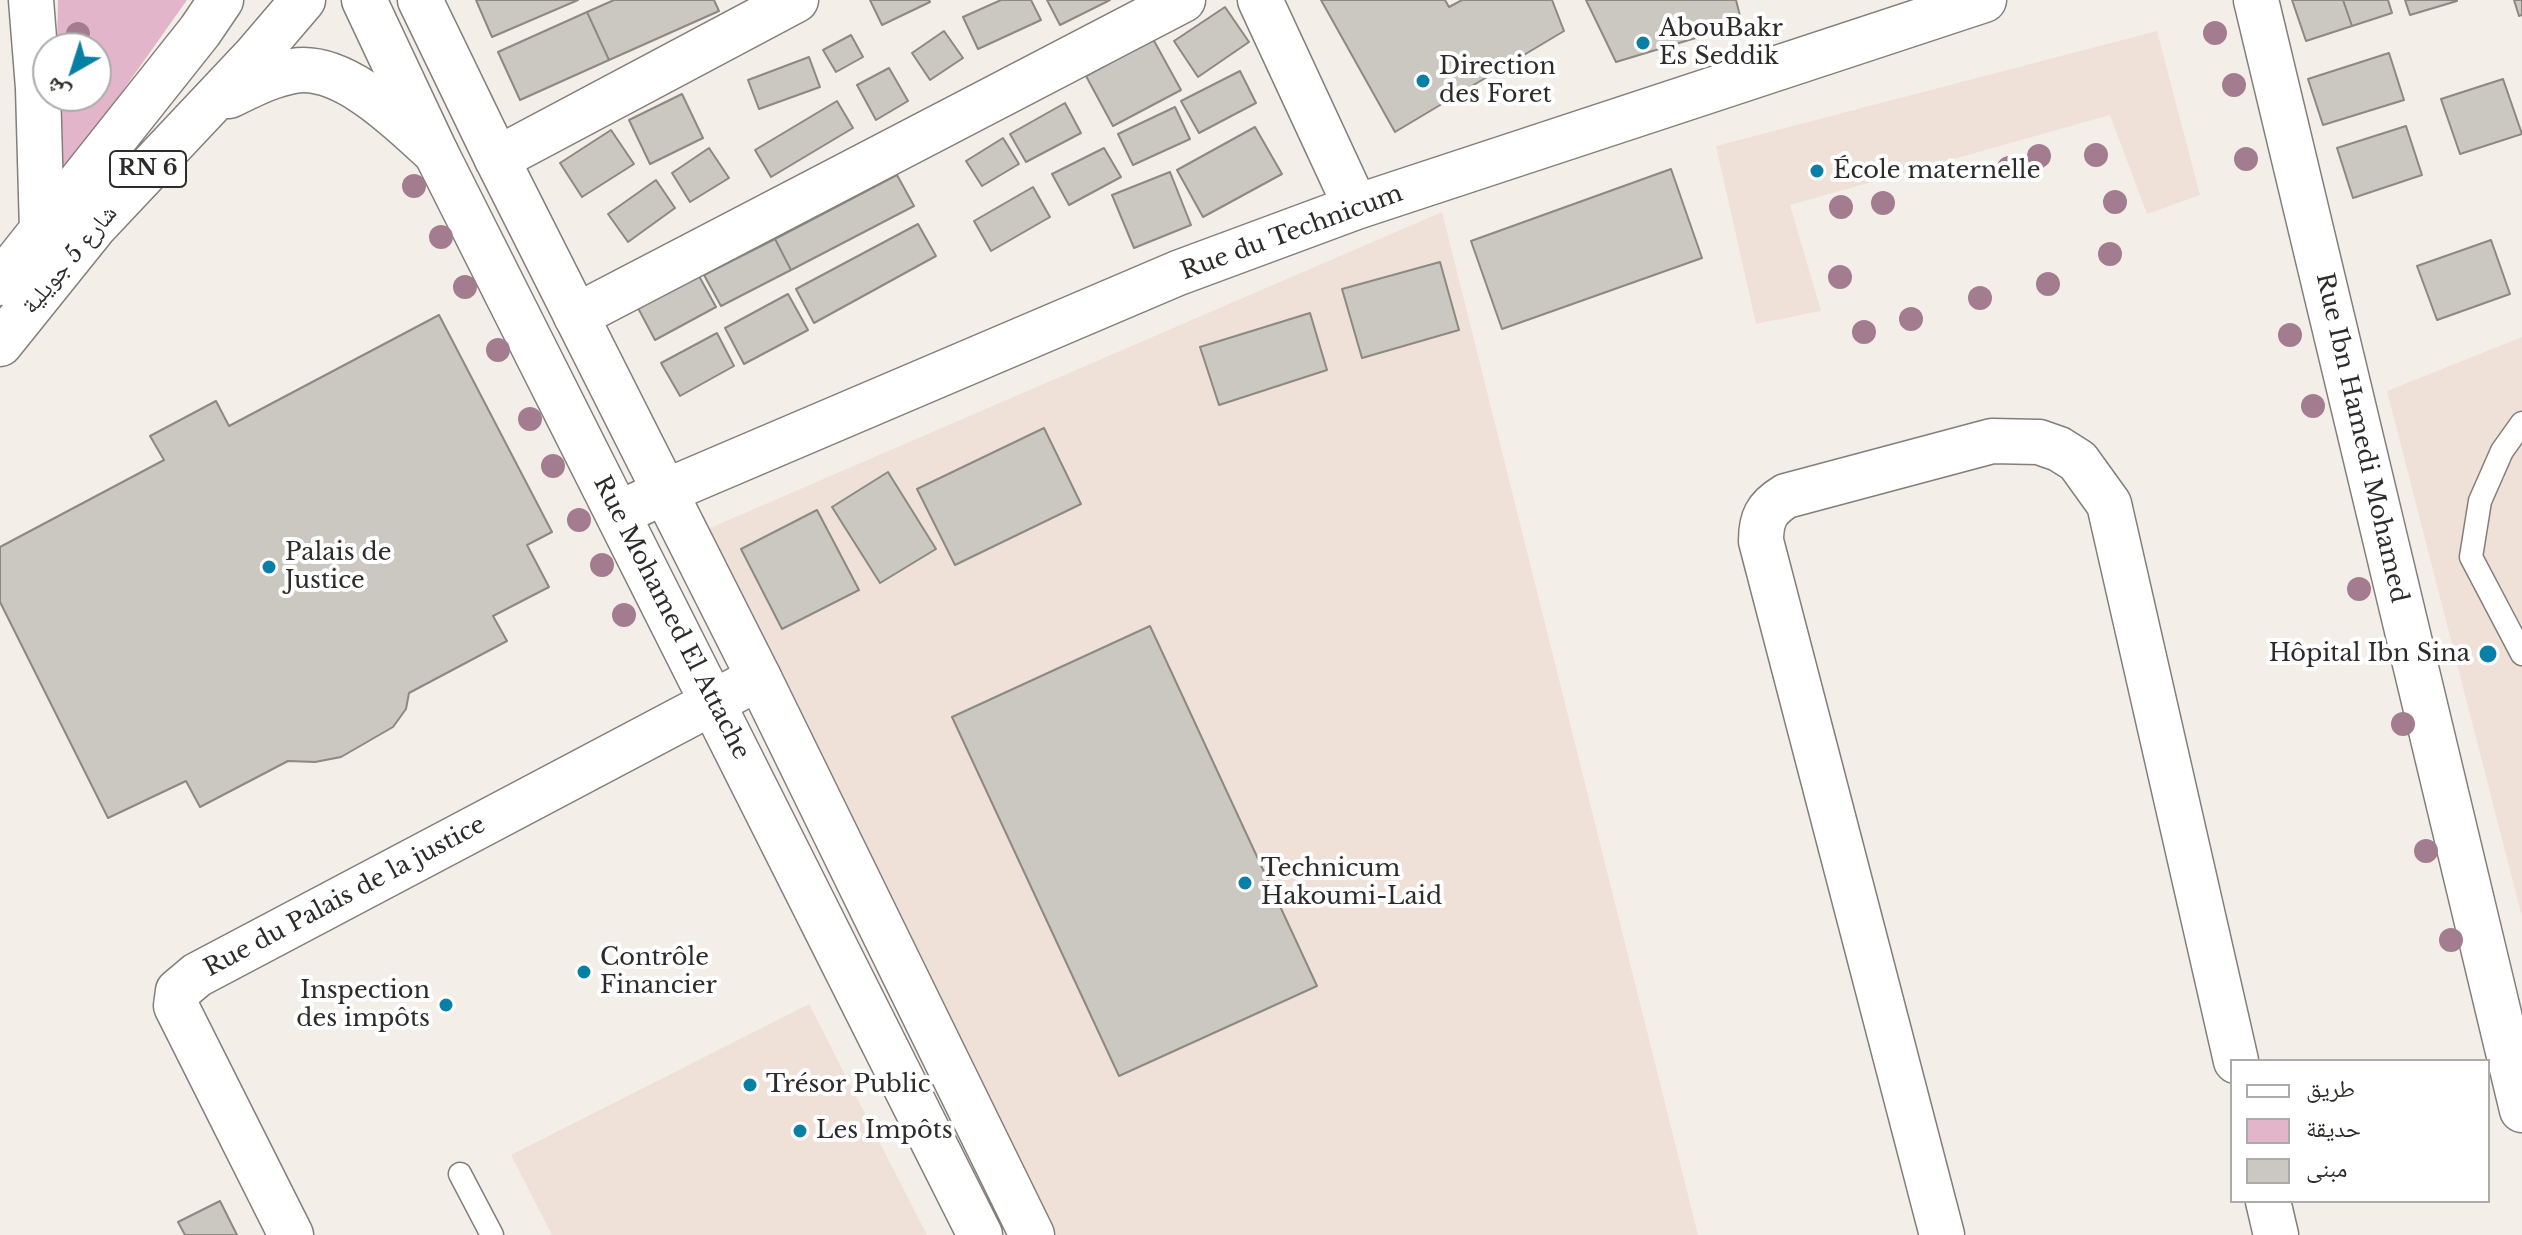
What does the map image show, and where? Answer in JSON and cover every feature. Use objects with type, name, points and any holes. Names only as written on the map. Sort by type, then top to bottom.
[{"type":"street","points":[[31,0],[38,88],[42,231]]},
{"type":"street","name":"شارع 5 جويلية","points":[[0,283],[221,0]]},
{"type":"street","name":"شارع 5 جويلية","points":[[0,344],[94,227],[256,55],[303,0]]},
{"type":"street","name":"Rue Mohamed El Attache","points":[[364,0],[436,153],[980,1235]]},
{"type":"street","name":"Rue Mohamed El Attache","points":[[420,0],[759,678],[1032,1235]]},
{"type":"street","points":[[497,159],[796,0]]},
{"type":"street","points":[[576,316],[1183,0]]},
{"type":"street","points":[[1260,0],[1356,207]]},
{"type":"street","name":"Rue du Technicum","points":[[618,514],[1178,273],[1356,207],[1984,0]]},
{"type":"street","name":"Rue Ibn Hamedi Mohamed","points":[[2256,0],[2522,1110]]},
{"type":"street","points":[[205,108],[270,76],[296,70],[318,70],[339,78],[375,101],[436,153]]},
{"type":"street","points":[[1942,1235],[1761,541],[1764,516],[1777,501],[1992,441],[2039,442],[2059,449],[2078,461],[2109,504],[2236,1059]]},
{"type":"street","points":[[713,702],[759,678]]},
{"type":"street","name":"Rue du Palais de la justice","points":[[291,1235],[176,1006],[178,991],[197,975],[713,702]]},
{"type":"street","points":[[2268,1203],[2276,1235]]},
{"type":"lane","points":[[2522,423],[2502,451],[2480,501],[2471,557],[2522,654]]},
{"type":"lane","points":[[460,1174],[492,1235]]},
{"type":"shaded area","name":"École maternelle","points":[[2157,31],[2200,195],[2147,214],[2110,115],[1790,205],[1821,311],[1756,324],[1716,146]]},
{"type":"shaded area","name":"Technicum Hakoumi-Laid","points":[[1442,212],[1698,1235],[1057,1235],[703,531]]},
{"type":"shaded area","name":"Hôpital Ibn Sina","points":[[2522,337],[2522,917],[2387,391]]},
{"type":"shaded area","name":"Trésor Public","points":[[809,1004],[927,1235],[552,1235],[511,1155]]},
{"type":"green space","points":[[58,0],[187,0],[112,106],[112,32],[57,32]]},
{"type":"green space","points":[[57,112],[108,112],[56,185]]},
{"type":"building","points":[[476,0],[578,0],[492,37]]},
{"type":"building","points":[[614,0],[714,0],[719,11],[609,60],[587,12]]},
{"type":"building","points":[[870,0],[929,0],[930,2],[882,25]]},
{"type":"building","points":[[1001,0],[1031,0],[1041,20],[978,49],[963,17]]},
{"type":"building","points":[[1047,0],[1110,0],[1060,25]]},
{"type":"building","name":"Direction des Foret","points":[[1321,0],[1445,0],[1449,7],[1462,0],[1552,0],[1564,31],[1395,132]]},
{"type":"building","name":"AbouBakr Es Seddik","points":[[1586,0],[1736,0],[1742,24],[1616,62]]},
{"type":"building","points":[[2292,0],[2343,0],[2352,26],[2306,41]]},
{"type":"building","points":[[2343,0],[2388,0],[2392,13],[2352,26]]},
{"type":"building","points":[[2405,0],[2457,0],[2457,1],[2410,15]]},
{"type":"building","points":[[2514,0],[2522,0],[2522,15],[2519,16]]},
{"type":"building","points":[[1225,7],[1249,42],[1198,77],[1174,41]]},
{"type":"building","points":[[587,12],[609,60],[520,100],[498,52]]},
{"type":"building","points":[[944,31],[963,58],[930,80],[912,53]]},
{"type":"building","points":[[851,35],[863,57],[836,72],[823,50]]},
{"type":"building","points":[[1153,39],[1181,90],[1113,126],[1086,76]]},
{"type":"building","points":[[2389,53],[2404,100],[2323,125],[2308,79]]},
{"type":"building","points":[[809,57],[820,87],[759,109],[748,80]]},
{"type":"building","points":[[889,68],[908,101],[876,120],[857,85]]},
{"type":"building","points":[[1240,71],[1256,103],[1199,133],[1181,101]]},
{"type":"building","points":[[2503,79],[2522,134],[2460,154],[2441,99]]},
{"type":"building","points":[[682,94],[703,138],[650,164],[629,120]]},
{"type":"building","points":[[837,101],[853,128],[771,177],[755,150]]},
{"type":"building","points":[[1065,103],[1081,133],[1026,162],[1010,134]]},
{"type":"building","points":[[1175,107],[1190,139],[1133,165],[1118,134]]},
{"type":"building","points":[[2406,126],[2422,175],[2353,198],[2337,148]]},
{"type":"building","points":[[1255,127],[1282,174],[1203,217],[1177,170]]},
{"type":"building","points":[[611,130],[634,164],[582,197],[560,163]]},
{"type":"building","points":[[1003,138],[1019,164],[982,186],[966,161]]},
{"type":"building","points":[[709,148],[729,178],[690,202],[672,173]]},
{"type":"building","points":[[1104,148],[1121,177],[1069,205],[1052,174]]},
{"type":"building","points":[[1671,169],[1702,258],[1502,329],[1471,241]]},
{"type":"building","points":[[1170,172],[1191,225],[1134,248],[1112,195]]},
{"type":"building","points":[[897,175],[914,206],[791,270],[775,239]]},
{"type":"building","points":[[656,180],[675,208],[628,242],[608,214]]},
{"type":"building","points":[[1033,187],[1050,217],[991,251],[974,221]]},
{"type":"building","points":[[918,224],[936,256],[814,323],[796,289]]},
{"type":"building","points":[[775,239],[791,270],[721,306],[704,275]]},
{"type":"building","points":[[2491,240],[2510,294],[2437,320],[2417,266]]},
{"type":"building","points":[[1440,262],[1459,330],[1362,358],[1342,289]]},
{"type":"building","points":[[699,276],[716,307],[655,340],[638,308]]},
{"type":"building","points":[[788,294],[808,330],[744,364],[725,328]]},
{"type":"building","points":[[1310,313],[1327,370],[1219,405],[1200,347]]},
{"type":"building","name":"Palais de Justice","points":[[439,315],[552,532],[527,545],[549,587],[493,616],[507,641],[409,693],[406,709],[393,727],[341,757],[315,762],[288,761],[200,807],[186,781],[108,818],[0,602],[0,547],[164,460],[150,436],[216,401],[229,426]]},
{"type":"building","points":[[717,333],[734,366],[680,396],[661,363]]},
{"type":"building","points":[[1044,428],[1081,504],[955,565],[917,489]]},
{"type":"building","points":[[888,472],[936,549],[880,583],[832,507]]},
{"type":"building","points":[[817,510],[859,590],[782,629],[741,549]]},
{"type":"building","points":[[1150,626],[1317,986],[1119,1076],[952,717]]},
{"type":"building","points":[[220,1201],[237,1235],[185,1235],[178,1222]]},
{"type":"place","name":"AbouBakr Es Seddik","points":[[1643,43]]},
{"type":"place","name":"Direction des Foret","points":[[1423,81]]},
{"type":"place","name":"École maternelle","points":[[1817,171]]},
{"type":"place","name":"Palais de Justice","points":[[269,567]]},
{"type":"place","name":"Hôpital Ibn Sina","points":[[2488,654]]},
{"type":"place","name":"Technicum Hakoumi-Laid","points":[[1245,883]]},
{"type":"place","name":"Contrôle Financier","points":[[584,972]]},
{"type":"place","name":"Inspection des impôts","points":[[446,1005]]},
{"type":"place","name":"Trésor Public","points":[[750,1085]]},
{"type":"place","name":"Les Impôts","points":[[800,1131]]}]
